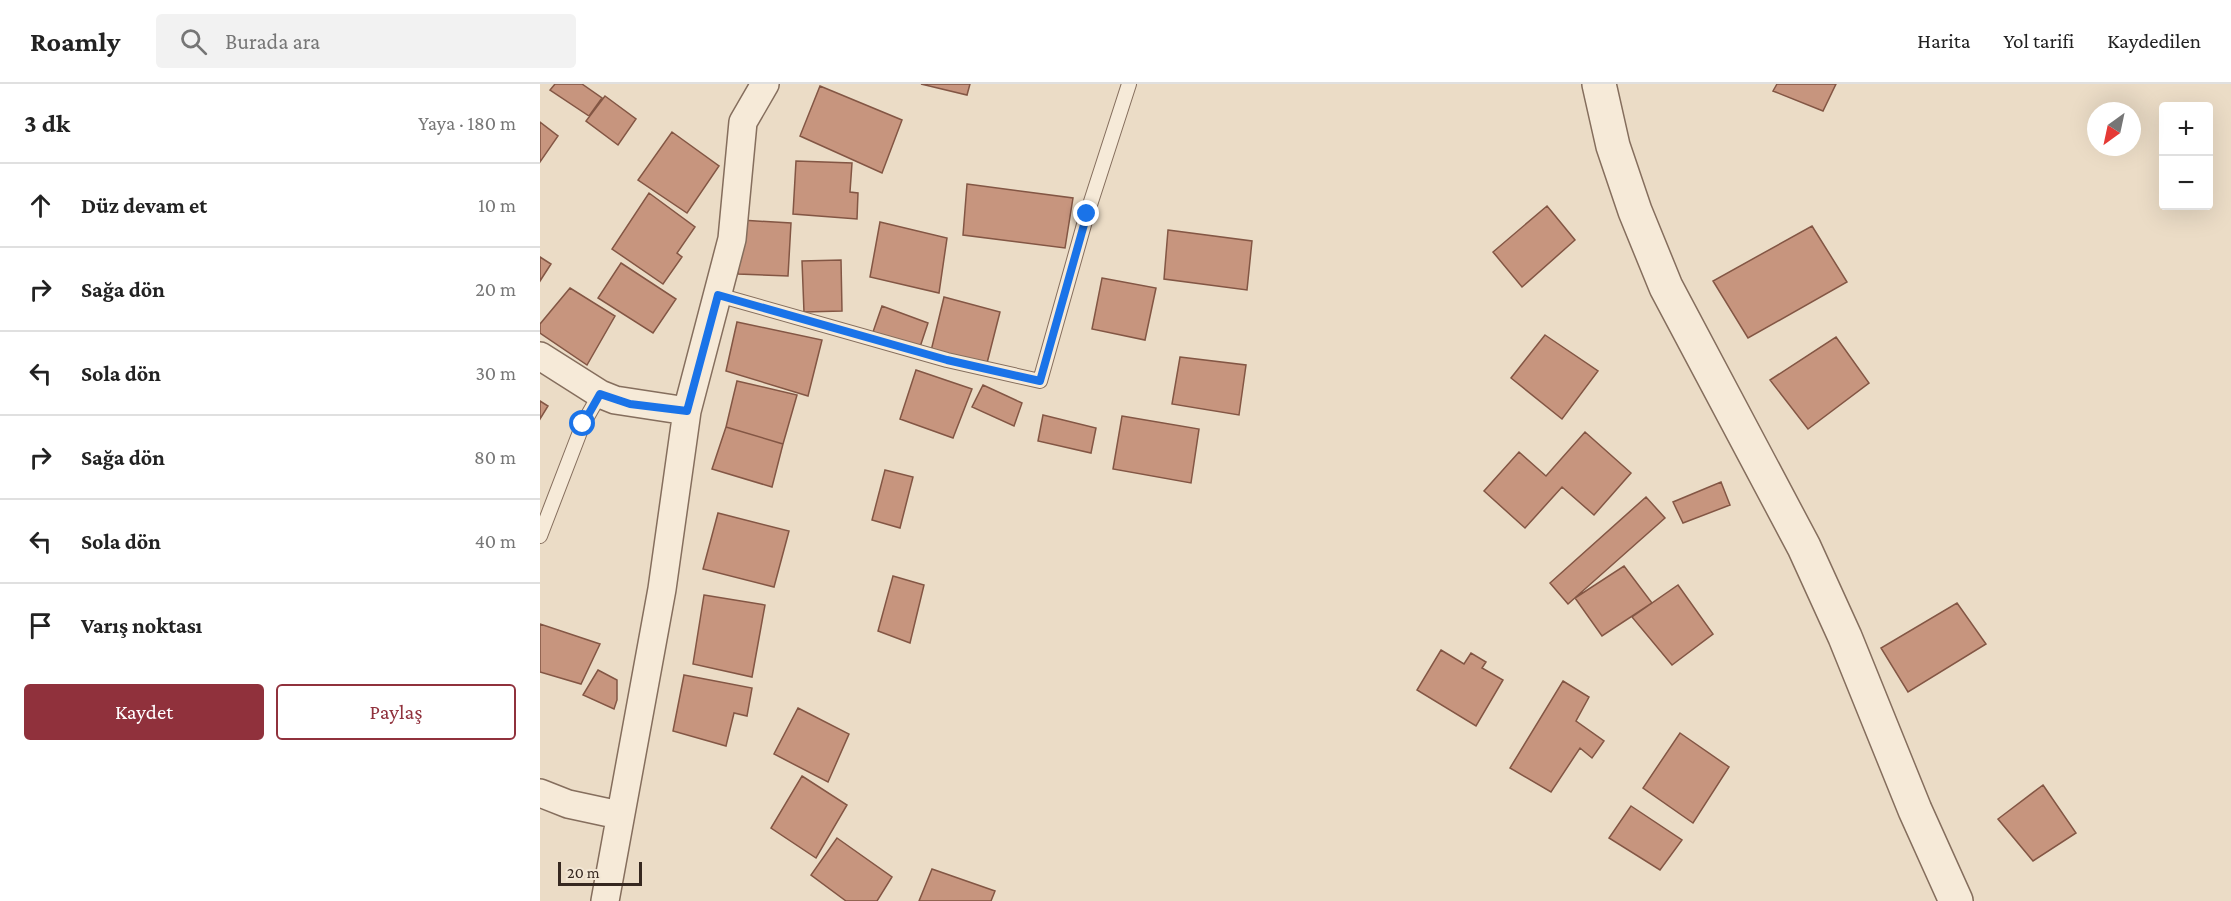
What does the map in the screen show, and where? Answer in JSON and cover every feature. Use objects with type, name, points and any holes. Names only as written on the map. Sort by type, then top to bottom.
[{"type":"street","points":[[604,901],[662,589],[687,411],[732,239],[744,122],[765,84]]},
{"type":"street","points":[[1599,84],[1613,146],[1631,200],[1666,287],[1804,547],[1845,637],[1915,810],[1956,901]]},
{"type":"street","points":[[540,356],[600,394],[630,404],[687,411]]},
{"type":"street","points":[[540,793],[568,804],[619,815]]},
{"type":"lane","points":[[718,295],[947,360],[1040,381],[1087,214],[1129,84]]},
{"type":"lane","points":[[540,536],[583,424],[600,394]]},
{"type":"building","points":[[555,84],[582,84],[602,98],[589,116],[550,90]]},
{"type":"building","points":[[921,84],[970,84],[967,95]]},
{"type":"building","points":[[1777,84],[1836,84],[1823,111],[1773,91]]},
{"type":"building","points":[[820,86],[902,120],[882,173],[800,136]]},
{"type":"building","points":[[605,96],[636,119],[618,145],[586,121]]},
{"type":"building","points":[[540,122],[558,136],[540,162]]},
{"type":"building","points":[[672,132],[719,166],[687,213],[638,180]]},
{"type":"building","points":[[796,161],[852,163],[850,192],[858,193],[857,219],[793,214]]},
{"type":"building","points":[[967,184],[1073,198],[1065,248],[963,235]]},
{"type":"building","points":[[649,193],[695,227],[677,253],[682,257],[663,284],[612,249]]},
{"type":"building","points":[[1547,206],[1575,240],[1522,287],[1493,252]]},
{"type":"building","points":[[741,220],[791,223],[788,276],[738,274]]},
{"type":"building","points":[[880,222],[947,238],[939,293],[870,277]]},
{"type":"building","points":[[1812,226],[1847,282],[1748,338],[1713,281]]},
{"type":"building","points":[[1168,230],[1252,241],[1247,290],[1164,279]]},
{"type":"building","points":[[540,257],[551,264],[540,281]]},
{"type":"building","points":[[841,260],[842,311],[804,312],[802,261]]},
{"type":"building","points":[[621,263],[676,299],[653,333],[598,298]]},
{"type":"building","points":[[1102,278],[1156,288],[1145,340],[1092,329]]},
{"type":"building","points":[[570,288],[615,316],[587,365],[540,333],[540,324]]},
{"type":"building","points":[[944,297],[1000,312],[986,367],[931,351]]},
{"type":"building","points":[[882,306],[928,323],[919,350],[873,332]]},
{"type":"building","points":[[737,322],[822,340],[808,396],[726,371]]},
{"type":"building","points":[[1545,335],[1598,371],[1562,419],[1511,378]]},
{"type":"building","points":[[1836,337],[1869,383],[1808,429],[1770,380]]},
{"type":"building","points":[[1180,357],[1246,365],[1239,415],[1172,404]]},
{"type":"building","points":[[916,370],[972,389],[953,438],[900,419]]},
{"type":"building","points":[[737,381],[797,395],[783,444],[726,427]]},
{"type":"building","points":[[983,385],[1022,403],[1014,426],[972,407]]},
{"type":"building","points":[[540,401],[548,406],[540,419]]},
{"type":"building","points":[[1043,415],[1096,428],[1091,453],[1038,441]]},
{"type":"building","points":[[1122,416],[1199,429],[1191,483],[1113,469]]},
{"type":"building","points":[[726,427],[783,444],[772,487],[712,469]]},
{"type":"building","points":[[1585,432],[1631,473],[1594,515],[1562,487],[1525,528],[1484,491],[1519,452],[1546,476]]},
{"type":"building","points":[[885,470],[913,477],[900,528],[872,520]]},
{"type":"building","points":[[1721,482],[1730,505],[1683,523],[1673,502]]},
{"type":"building","points":[[1646,497],[1665,518],[1568,604],[1550,583]]},
{"type":"building","points":[[718,513],[789,531],[774,587],[703,569]]},
{"type":"building","points":[[1624,566],[1652,603],[1602,636],[1575,598]]},
{"type":"building","points":[[893,576],[924,585],[910,643],[878,631]]},
{"type":"building","points":[[1678,585],[1713,634],[1672,665],[1632,617]]},
{"type":"building","points":[[704,595],[765,605],[752,677],[693,664]]},
{"type":"building","points":[[1957,603],[1986,644],[1908,692],[1881,648]]},
{"type":"building","points":[[540,624],[600,644],[581,684],[540,672]]},
{"type":"building","points":[[1441,650],[1464,664],[1471,653],[1486,662],[1482,668],[1503,680],[1476,726],[1417,690]]},
{"type":"building","points":[[598,670],[617,680],[617,700],[614,709],[583,695]]},
{"type":"building","points":[[684,675],[752,688],[747,716],[734,713],[726,746],[673,731]]},
{"type":"building","points":[[1563,681],[1589,697],[1576,721],[1604,741],[1592,758],[1580,748],[1551,792],[1510,768]]},
{"type":"building","points":[[798,708],[849,734],[828,782],[774,754]]},
{"type":"building","points":[[1680,733],[1729,767],[1693,823],[1643,788]]},
{"type":"building","points":[[802,776],[847,805],[816,858],[771,828]]},
{"type":"building","points":[[2043,785],[2076,833],[2033,861],[1998,819]]},
{"type":"building","points":[[1631,806],[1682,840],[1660,870],[1609,838]]},
{"type":"building","points":[[837,838],[892,877],[877,901],[846,901],[811,875]]},
{"type":"building","points":[[932,869],[995,891],[991,901],[919,901]]},
{"type":"route","points":[[583,424],[600,394],[630,404],[687,411],[718,295],[947,360],[1040,381],[1087,214]]}]
